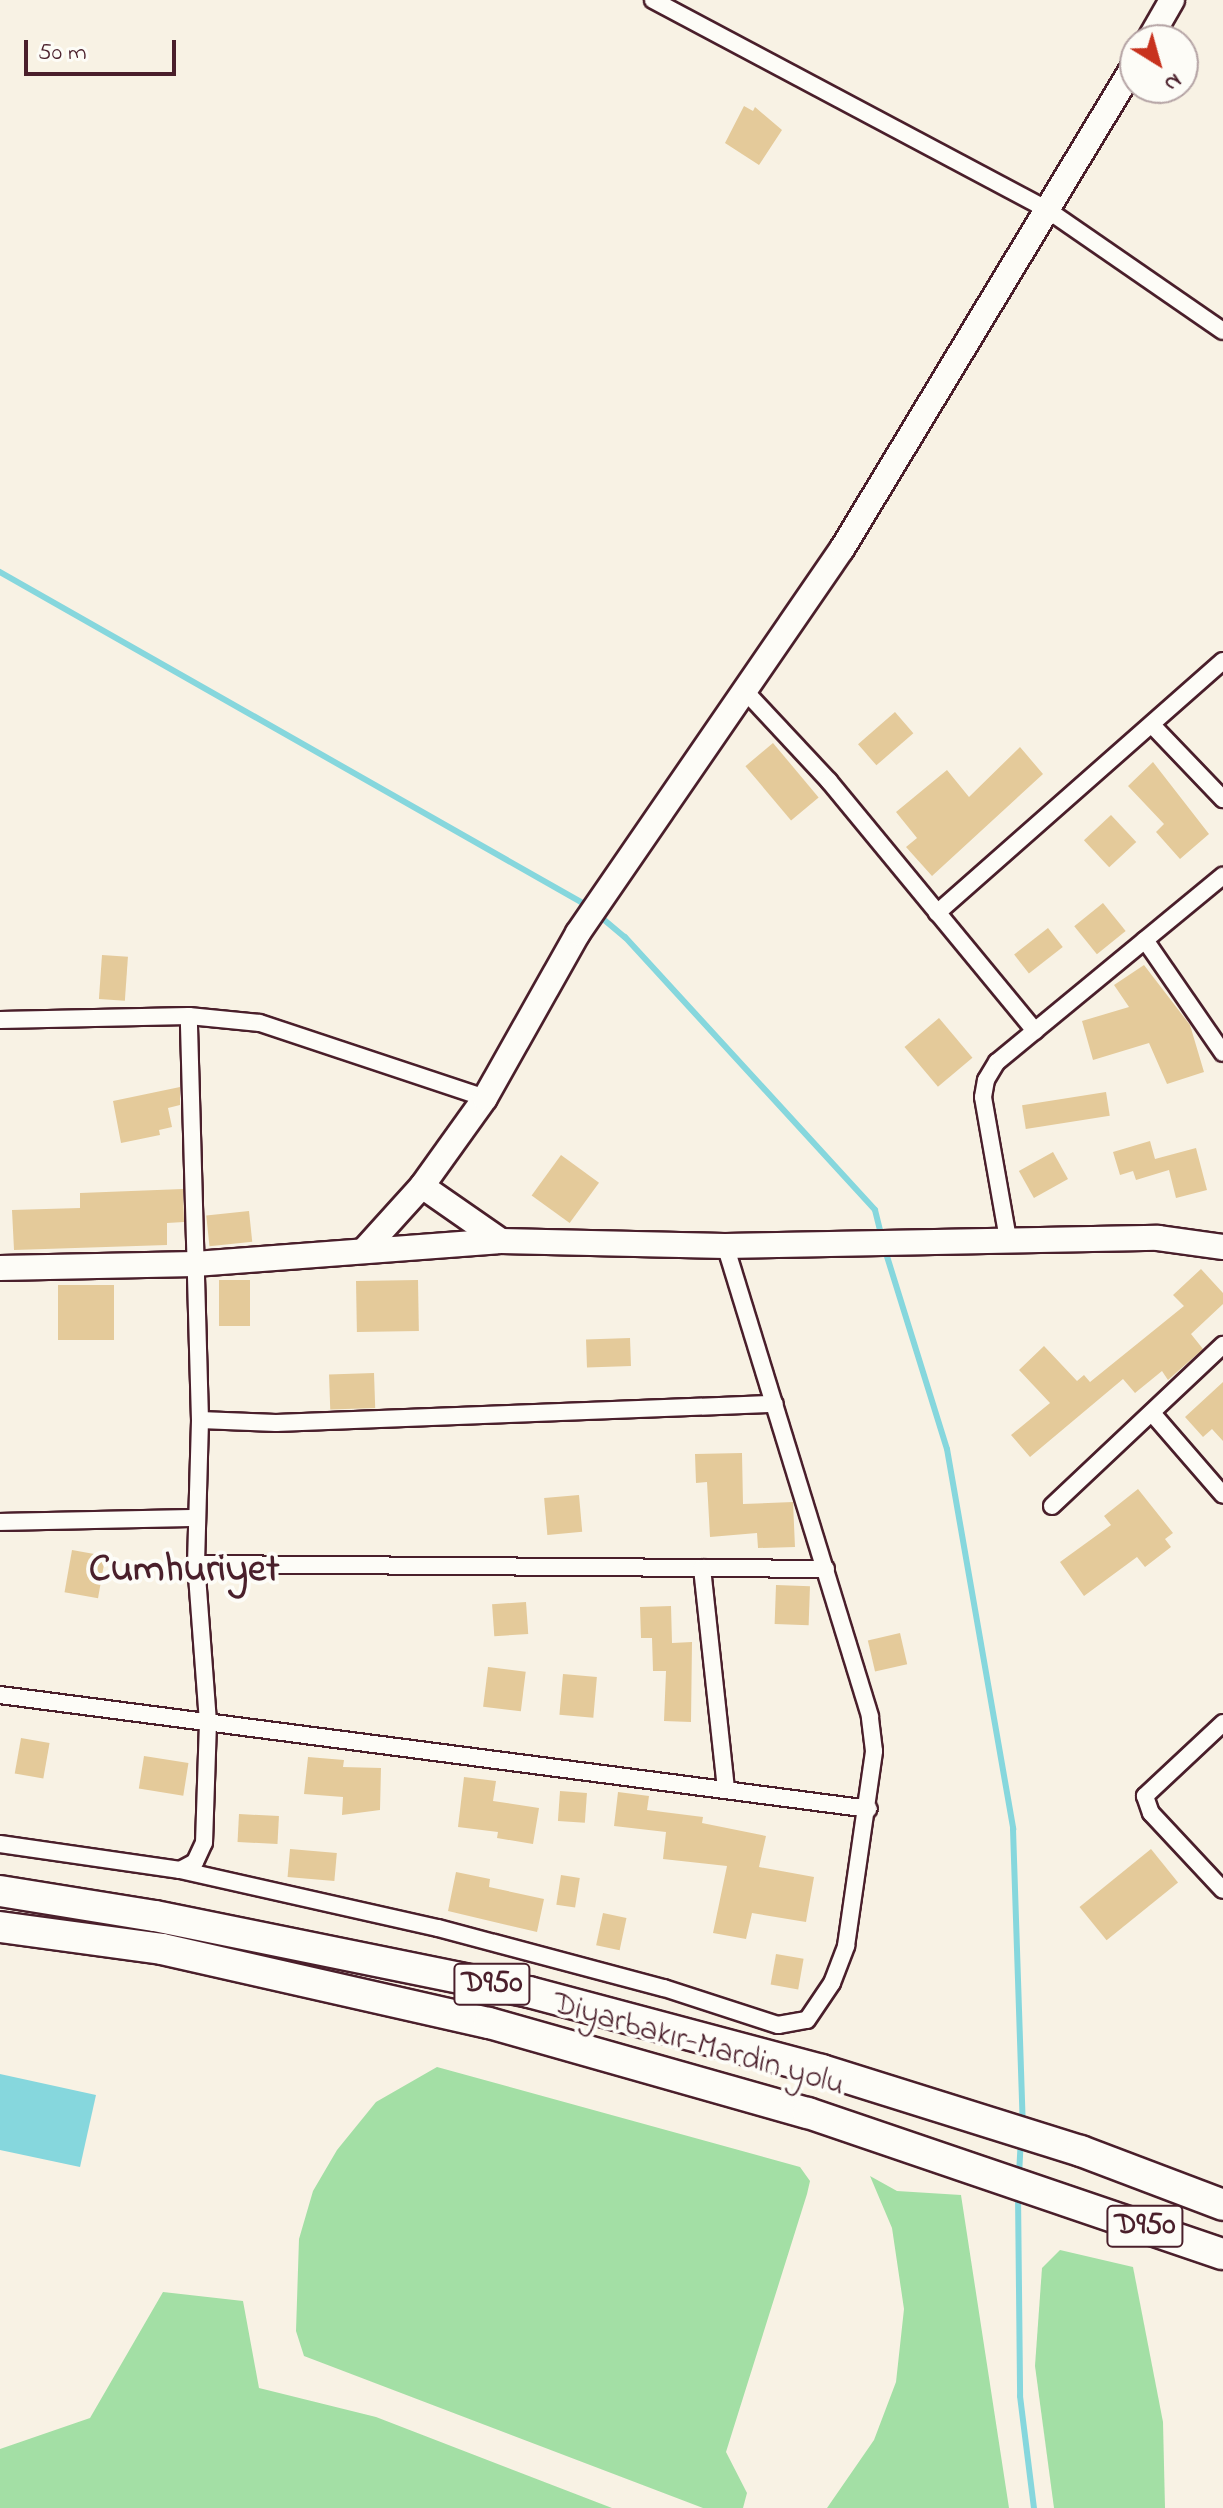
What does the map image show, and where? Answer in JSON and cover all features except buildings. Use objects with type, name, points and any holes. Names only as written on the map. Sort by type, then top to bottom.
[{"type":"highway","name":"Diyarbakır-Mardin yolu","points":[[0,1891],[155,1916],[529,1992],[822,2070],[1081,2151],[1223,2205]]},
{"type":"highway","name":"Diyarbakır-Mardin yolu","points":[[0,1927],[162,1949],[489,2023],[808,2113],[1066,2198],[1223,2254]]},
{"type":"street","points":[[653,0],[1049,211],[1223,331]]},
{"type":"street","points":[[1158,24],[1172,0]]},
{"type":"street","points":[[365,1249],[422,1186],[485,1098],[578,933],[842,549],[1119,91]]},
{"type":"street","points":[[937,913],[1223,661]]},
{"type":"street","points":[[745,691],[829,781],[1035,1031]]},
{"type":"street","points":[[1152,725],[1223,799]]},
{"type":"street","points":[[1008,1239],[983,1097],[997,1062],[1223,876]]},
{"type":"street","points":[[1145,940],[1223,1053]]},
{"type":"street","points":[[0,1020],[189,1016],[260,1023],[485,1098]]},
{"type":"street","points":[[180,1870],[195,1862],[204,1843],[208,1722],[196,1564],[200,1420],[189,1016]]},
{"type":"street","points":[[422,1186],[501,1241]]},
{"type":"street","points":[[0,1268],[195,1264],[501,1241],[725,1246],[913,1240],[1158,1238],[1223,1247]]},
{"type":"street","points":[[0,1844],[180,1870],[438,1928],[664,1988],[778,2025],[807,2020],[832,1983],[846,1946],[869,1809],[874,1751],[870,1716],[725,1246]]},
{"type":"street","points":[[1052,1506],[1223,1345]]},
{"type":"street","points":[[200,1420],[276,1423],[775,1404]]},
{"type":"street","points":[[1152,1413],[1223,1495]]},
{"type":"street","points":[[0,1522],[195,1518]]},
{"type":"street","points":[[196,1564],[826,1569]]},
{"type":"street","points":[[702,1568],[726,1789]]},
{"type":"street","points":[[0,1695],[869,1809]]},
{"type":"street","points":[[1223,1723],[1145,1796],[1151,1813],[1223,1890]]},
{"type":"green space","points":[[437,2067],[800,2167],[810,2181],[726,2452],[747,2493],[743,2508],[703,2508],[304,2356],[296,2331],[299,2239],[313,2191],[337,2150],[376,2102]]},
{"type":"green space","points":[[870,2176],[897,2191],[961,2195],[1009,2508],[827,2508],[874,2440],[896,2382],[904,2309],[892,2228]]},
{"type":"green space","points":[[1060,2250],[1133,2267],[1163,2422],[1165,2508],[1054,2508],[1035,2366],[1042,2268]]},
{"type":"green space","points":[[163,2292],[243,2301],[259,2388],[376,2417],[612,2508],[0,2508],[0,2449],[90,2418]]},
{"type":"water","points":[[0,2074],[96,2095],[80,2167],[0,2150]]},
{"type":"waterway","points":[[0,572],[588,906]]},
{"type":"waterway","points":[[596,913],[625,937],[875,1210],[882,1239]]},
{"type":"waterway","points":[[885,1250],[947,1449],[1013,1829],[1023,2123]]},
{"type":"waterway","points":[[1019,2175],[1021,2142]]},
{"type":"waterway","points":[[1018,2194],[1020,2396],[1034,2508]]},
{"type":"district","name":"Cumhuriyet","points":[[184,1571]]}]
